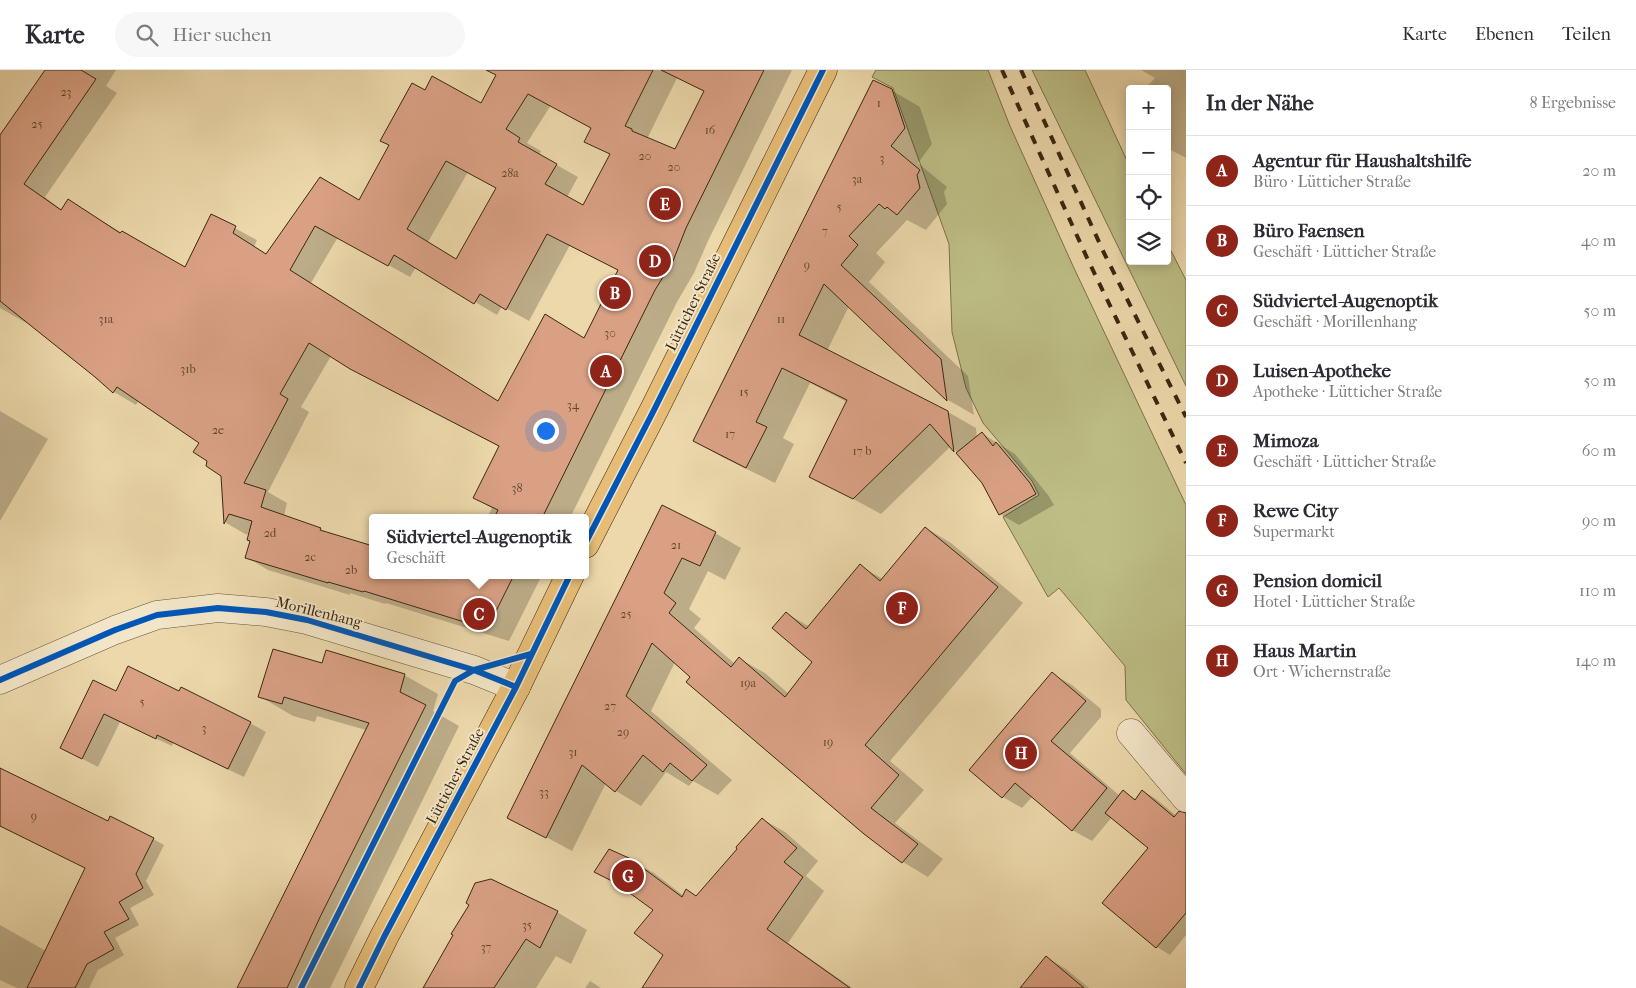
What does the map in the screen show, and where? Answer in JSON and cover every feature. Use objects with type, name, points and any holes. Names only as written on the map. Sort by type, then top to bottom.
[{"type":"main road","name":"Lütticher Straße","points":[[589,536],[823,70]]},
{"type":"main road","name":"Lütticher Straße","points":[[359,988],[516,687],[568,579]]},
{"type":"street","name":"Morillenhang","points":[[0,680],[115,630],[157,615],[218,608],[266,612],[307,620],[474,670],[516,687]]},
{"type":"street","points":[[1132,734],[1186,798]]},
{"type":"green space","points":[[876,70],[988,70],[1010,126],[1073,266],[1186,505],[1186,774],[1126,700],[1125,666],[1059,588],[1048,597],[1003,517],[1039,495],[1032,481],[983,423],[966,388],[952,332],[949,244],[893,88],[872,77]]},
{"type":"green space","points":[[1032,70],[1085,70],[1126,158],[1126,263]]},
{"type":"green space","points":[[1171,251],[1186,280],[1186,386],[1127,265],[1171,265]]},
{"type":"building","points":[[45,70],[81,70],[96,79],[24,184],[61,210],[68,199],[120,233],[122,231],[185,267],[211,214],[236,226],[233,233],[266,254],[320,177],[359,200],[389,145],[380,141],[412,83],[425,90],[432,76],[481,103],[496,75],[486,70],[653,70],[625,126],[632,129],[632,131],[675,149],[704,91],[661,70],[764,70],[686,228],[673,261],[655,290],[544,514],[496,514],[498,510],[473,498],[499,446],[350,369],[309,343],[280,394],[288,399],[244,483],[266,490],[261,507],[321,528],[320,530],[369,545],[369,579],[512,579],[487,629],[364,591],[328,583],[245,558],[250,541],[247,540],[252,521],[229,514],[224,524],[221,476],[206,466],[207,461],[193,452],[199,443],[117,387],[113,393],[0,301],[0,135]],"holes":[[[528,94],[591,128],[584,142],[610,154],[583,205],[545,184],[557,164],[518,142],[520,138],[506,129]],[[446,161],[496,188],[456,259],[407,229]],[[315,226],[388,266],[394,255],[474,304],[480,294],[506,310],[547,234],[618,270],[584,338],[545,314],[498,401],[290,270]]]},
{"type":"building","points":[[873,80],[892,89],[905,128],[891,146],[920,170],[917,175],[920,188],[897,215],[887,207],[885,209],[879,204],[849,236],[858,245],[841,265],[941,359],[947,401],[824,284],[799,335],[948,411],[954,452],[930,424],[853,499],[809,477],[847,400],[782,368],[756,422],[767,427],[746,468],[693,441]]},
{"type":"building","points":[[982,432],[993,446],[996,442],[1030,483],[1036,494],[999,515],[982,483],[956,453]]},
{"type":"building","points":[[662,505],[716,532],[700,566],[682,558],[664,593],[676,603],[669,613],[731,667],[739,657],[785,697],[812,662],[772,628],[786,612],[806,629],[860,564],[880,581],[925,527],[998,587],[865,745],[899,775],[871,808],[918,844],[902,863],[864,834],[686,682],[690,677],[652,643],[626,696],[707,765],[692,781],[670,763],[663,772],[643,755],[615,792],[582,765],[546,838],[507,818]]},
{"type":"building","points":[[273,649],[322,663],[326,650],[405,674],[400,692],[426,705],[321,915],[287,988],[237,988],[369,723],[284,697],[282,704],[258,697]]},
{"type":"building","points":[[128,666],[179,691],[181,687],[251,722],[228,769],[157,735],[156,739],[104,714],[82,759],[60,748],[93,680],[116,691]]},
{"type":"building","points":[[1052,672],[1086,701],[1051,741],[1107,788],[1072,831],[1015,783],[1002,798],[969,770]]},
{"type":"building","points":[[0,768],[108,821],[110,816],[154,838],[136,874],[143,888],[119,902],[129,919],[104,932],[114,949],[87,964],[75,988],[27,988],[85,868],[0,826]]},
{"type":"building","points":[[1123,790],[1135,800],[1142,790],[1174,817],[1179,811],[1186,813],[1186,913],[1156,948],[1102,903],[1148,848],[1105,813]]},
{"type":"building","points":[[762,818],[797,848],[784,862],[803,877],[767,929],[850,988],[642,988],[663,955],[634,933],[653,910],[616,883],[594,872],[609,849],[631,859],[682,897],[686,889],[696,896]]},
{"type":"building","points":[[491,879],[558,911],[540,948],[526,939],[494,988],[423,988],[453,935],[451,934],[469,905],[466,903],[475,883]]},
{"type":"building","points":[[1046,956],[1084,988],[1020,988]]},
{"type":"railway","points":[[1002,70],[1088,260],[1186,463]]},
{"type":"railway","points":[[1021,70],[1104,253],[1186,417]]},
{"type":"cycle path","points":[[589,536],[823,70]]},
{"type":"cycle path","points":[[359,988],[516,687],[568,579]]},
{"type":"cycle path","points":[[0,680],[115,630],[157,615],[218,608],[266,612],[307,620],[474,670],[516,687]]},
{"type":"cycle path","points":[[301,988],[455,681],[474,670],[531,654]]},
{"type":"place","name":"Mimoza","points":[[665,204]]},
{"type":"place","name":"Luisen-Apotheke","points":[[655,261]]},
{"type":"place","name":"Büro Faensen","points":[[615,293]]},
{"type":"place","name":"Agentur für Haushaltshilfe","points":[[606,371]]},
{"type":"place","name":"Rewe City","points":[[902,608]]},
{"type":"place","name":"Südviertel-Augenoptik","points":[[479,614]]},
{"type":"place","name":"Haus Martin","points":[[1021,753]]},
{"type":"place","name":"Pension domicil","points":[[628,876]]}]
